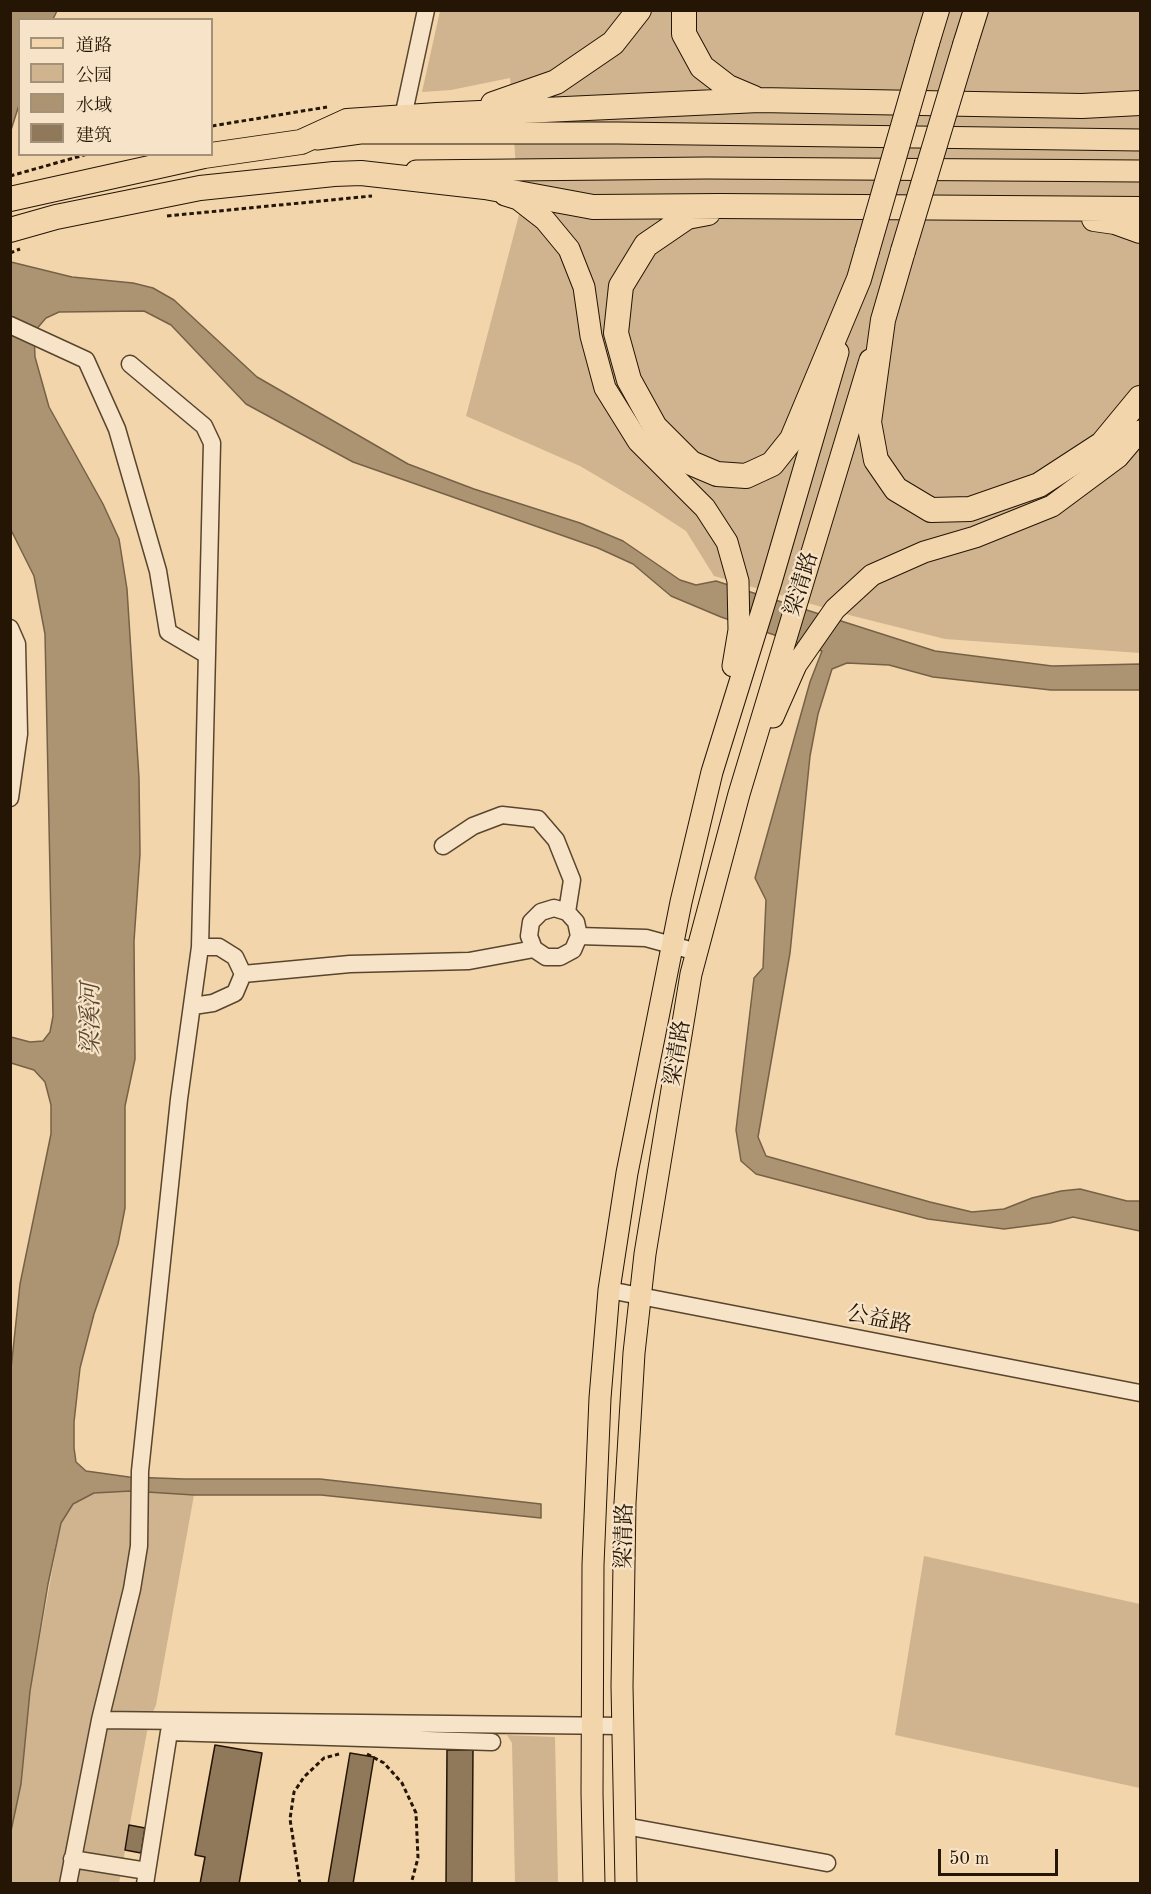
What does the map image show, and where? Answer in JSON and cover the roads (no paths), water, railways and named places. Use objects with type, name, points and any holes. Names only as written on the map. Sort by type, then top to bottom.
[{"type":"highway","points":[[437,115],[495,103],[556,82],[613,42],[639,10]]},
{"type":"highway","points":[[684,10],[684,34],[702,67],[728,87],[759,100]]},
{"type":"highway","name":"梁清路","points":[[883,320],[976,10]]},
{"type":"highway","name":"梁清路","points":[[859,279],[932,23]]},
{"type":"highway","points":[[213,155],[301,142],[347,121],[437,115],[759,100],[1082,105],[1140,103]]},
{"type":"highway","points":[[10,199],[204,156]]},
{"type":"highway","points":[[10,230],[56,217],[200,188],[362,172],[484,188],[593,207],[1140,208]]},
{"type":"highway","points":[[743,206],[687,217],[646,245],[621,286],[616,333],[629,380],[655,427],[690,463],[717,474],[746,476],[772,464],[792,440],[859,279]]},
{"type":"highway","points":[[1033,208],[1115,222],[1140,231]]},
{"type":"highway","points":[[883,320],[869,422],[876,460],[896,489],[930,510],[970,509],[1039,485],[1102,444],[1140,398]]},
{"type":"main road","points":[[301,142],[360,133],[571,133],[1140,140]]},
{"type":"main road","points":[[362,172],[672,168],[1140,171]]},
{"type":"main road","points":[[484,188],[518,199],[545,220],[569,249],[584,287],[591,336],[605,388],[638,441],[705,508],[727,542],[738,581],[739,630],[718,753]]},
{"type":"main road","name":"梁清路","points":[[594,1884],[592,1726],[595,1517],[600,1398],[609,1290],[627,1173],[671,946],[718,753],[771,582],[859,279]]},
{"type":"main road","name":"梁清路","points":[[627,1884],[623,1726],[625,1503],[634,1353],[647,1242],[691,974],[739,794],[788,661],[801,587],[883,320]]},
{"type":"main road","points":[[788,661],[835,609],[872,575],[924,552],[975,537],[1053,506],[1118,457],[1140,431]]},
{"type":"street","points":[[403,117],[426,10]]},
{"type":"street","points":[[10,325],[86,360],[117,429],[158,571],[168,632],[207,655]]},
{"type":"street","points":[[68,1884],[100,1720],[132,1589],[140,1546],[140,1471],[177,1111],[200,947],[212,443],[204,426],[130,364]]},
{"type":"street","points":[[10,628],[17,644],[19,734],[10,798]]},
{"type":"street","points":[[443,846],[473,826],[502,815],[538,819],[556,840],[572,880],[567,912]]},
{"type":"street","points":[[554,908],[567,912],[576,922],[579,936],[573,950],[560,957],[546,957],[534,949],[529,936],[531,922],[541,912],[554,908]]},
{"type":"street","points":[[579,936],[646,938],[697,952]]},
{"type":"street","points":[[193,1006],[213,1003],[235,993],[243,974],[235,957],[219,947],[200,947]]},
{"type":"street","points":[[243,974],[350,964],[469,961],[534,949]]},
{"type":"street","name":"公益路","points":[[609,1290],[1140,1393]]},
{"type":"street","points":[[100,1720],[623,1726]]},
{"type":"street","points":[[72,1859],[146,1877],[169,1732],[492,1742]]},
{"type":"street","points":[[625,1826],[827,1863]]},
{"type":"water","points":[[11,10],[57,11],[54,18],[18,18],[18,108],[11,130]]},
{"type":"water","name":"梁溪河","points":[[11,262],[72,277],[133,283],[153,288],[174,300],[257,377],[408,464],[474,489],[580,523],[623,541],[680,580],[696,585],[716,581],[935,651],[1052,666],[1140,664],[1140,690],[1051,690],[933,677],[889,665],[847,663],[832,669],[818,714],[810,756],[790,953],[758,1137],[766,1156],[972,1212],[1004,1209],[1032,1198],[1080,1189],[1127,1201],[1140,1201],[1140,1231],[1073,1217],[1050,1223],[1004,1229],[928,1219],[756,1174],[741,1161],[736,1130],[754,978],[763,968],[766,900],[755,878],[810,682],[822,651],[721,617],[671,596],[633,564],[598,548],[353,462],[246,404],[171,325],[144,311],[59,312],[46,318],[34,332],[35,357],[49,407],[103,504],[119,539],[127,589],[139,778],[140,854],[134,941],[135,1059],[125,1106],[125,1208],[118,1244],[94,1314],[80,1368],[74,1422],[76,1462],[86,1471],[129,1477],[320,1479],[541,1504],[541,1518],[321,1495],[194,1495],[131,1491],[94,1493],[73,1504],[61,1523],[48,1584],[30,1691],[21,1784],[11,1831],[11,1369],[20,1284],[51,1134],[51,1105],[45,1082],[34,1070],[11,1063],[11,1037],[30,1042],[43,1041],[50,1032],[53,1016],[45,634],[34,576],[11,530]]}]
